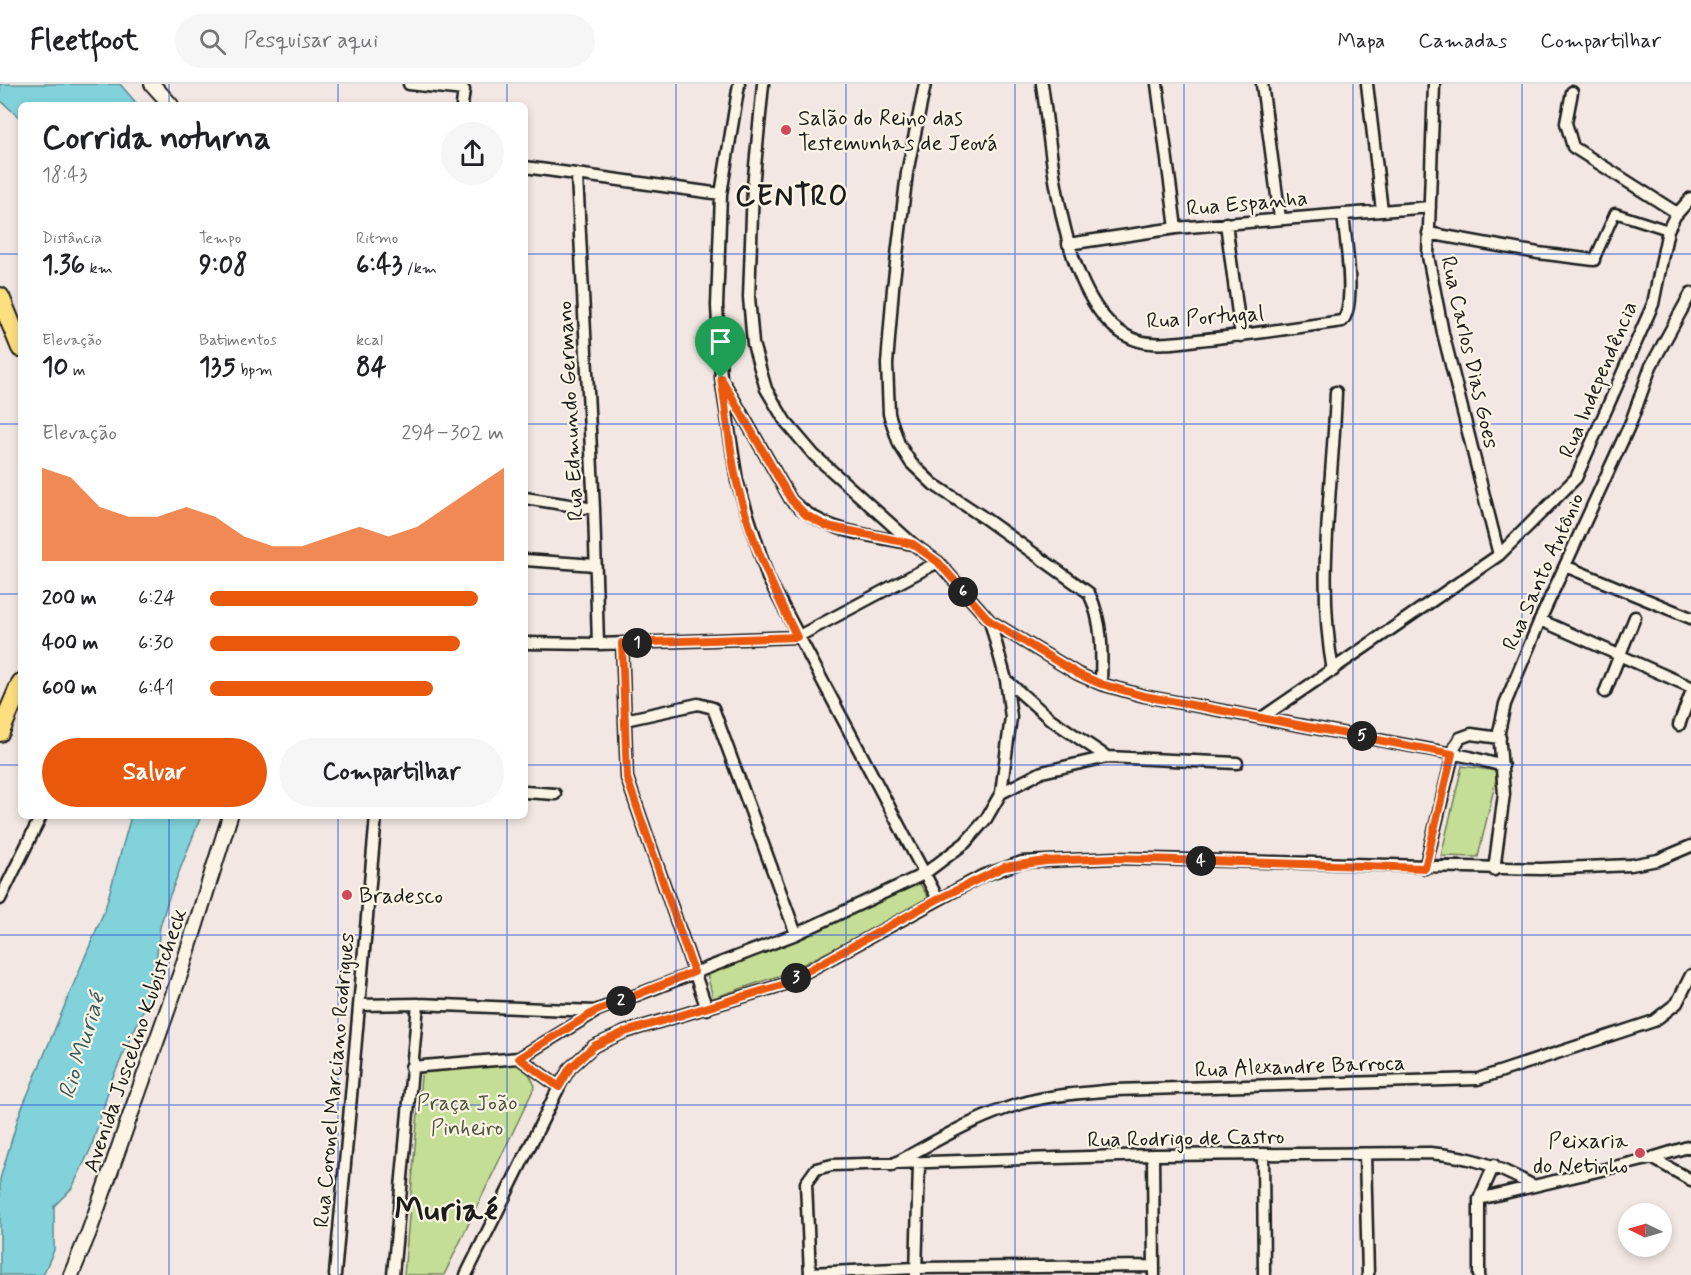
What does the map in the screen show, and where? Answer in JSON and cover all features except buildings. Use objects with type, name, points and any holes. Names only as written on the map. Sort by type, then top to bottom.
[{"type":"highway","points":[[0,297],[18,341]]},
{"type":"highway","points":[[0,732],[18,690]]},
{"type":"street","points":[[152,84],[168,102]]},
{"type":"street","points":[[409,84],[468,87],[463,102]]},
{"type":"street","points":[[739,84],[722,194],[717,306],[721,378],[737,481],[768,578],[797,637],[938,899]]},
{"type":"street","points":[[763,84],[753,187],[749,297],[753,344],[766,389],[785,421],[814,455],[913,544],[938,562],[990,621],[1078,674],[1101,684],[1144,696],[1263,717],[1503,766]]},
{"type":"street","points":[[926,84],[907,173],[893,288],[887,364],[889,414],[905,454],[933,484],[1089,593],[1097,610],[1101,629],[1101,684]]},
{"type":"street","name":"Rua Portugal","points":[[1042,84],[1061,219],[1068,244],[1085,287],[1107,318],[1126,336],[1154,343],[1241,336],[1342,321],[1347,317],[1350,299],[1344,214]]},
{"type":"street","points":[[1157,84],[1176,228]]},
{"type":"street","points":[[1262,84],[1280,218]]},
{"type":"street","points":[[1367,84],[1382,211]]},
{"type":"street","name":"Rua Carlos Dias Goes","points":[[1434,84],[1428,256],[1443,333],[1500,555]]},
{"type":"street","points":[[1572,92],[1566,123],[1573,147],[1677,213]]},
{"type":"street","points":[[528,168],[722,194]]},
{"type":"street","name":"Rua Edmundo Germano","points":[[578,176],[598,644]]},
{"type":"street","name":"Rua Independência","points":[[1263,717],[1500,555],[1576,478],[1653,303],[1668,230],[1677,213],[1691,198]]},
{"type":"street","name":"Rua Espanha","points":[[1068,244],[1176,228],[1430,207]]},
{"type":"street","points":[[1428,233],[1538,253],[1594,260],[1615,213],[1668,230]]},
{"type":"street","points":[[1226,223],[1241,336]]},
{"type":"street","name":"Rua Santo Antônio","points":[[1494,870],[1504,794],[1500,738],[1505,705],[1540,620],[1631,422],[1651,366],[1691,293]]},
{"type":"street","points":[[721,378],[785,490],[806,515],[827,526],[913,544]]},
{"type":"street","points":[[1333,671],[1327,637],[1324,586],[1336,392]]},
{"type":"street","points":[[528,498],[594,509]]},
{"type":"street","points":[[528,560],[595,565]]},
{"type":"street","points":[[528,644],[598,644],[797,637],[938,562]]},
{"type":"street","points":[[1565,566],[1691,618]]},
{"type":"street","points":[[1605,692],[1635,617]]},
{"type":"street","points":[[1540,620],[1691,687]]},
{"type":"street","points":[[411,1067],[519,1058],[596,1011],[796,934],[924,874],[965,843],[996,805],[1001,793],[1011,717],[1006,680],[990,621]]},
{"type":"street","points":[[622,643],[627,778],[706,1009]]},
{"type":"street","points":[[1006,680],[1048,718],[1107,757]]},
{"type":"street","points":[[1679,725],[1691,693]]},
{"type":"street","points":[[625,720],[667,710],[706,705],[713,708],[796,934]]},
{"type":"street","points":[[1425,868],[1452,754],[1460,738],[1471,734],[1500,738]]},
{"type":"street","points":[[1001,793],[1042,772],[1107,757],[1237,763]]},
{"type":"street","points":[[528,792],[555,795]]},
{"type":"street","points":[[0,899],[40,819]]},
{"type":"street","name":"Avenida Juscelino Kubistcheck","points":[[70,1275],[89,1232],[177,983],[230,819]]},
{"type":"street","name":"Rua Coronel Marciano Rodrigues","points":[[335,1275],[376,819]]},
{"type":"street","points":[[466,1275],[559,1087],[570,1068],[594,1046],[625,1032],[782,985],[982,876],[1022,862],[1115,858],[1494,870],[1631,865],[1658,860],[1691,846]]},
{"type":"street","name":"Rua Alexandre Barroca","points":[[892,1165],[963,1125],[1029,1101],[1115,1090],[1478,1079],[1654,1021],[1677,1003],[1691,975]]},
{"type":"street","points":[[359,1005],[596,1011]]},
{"type":"street","points":[[393,1275],[417,1005]]},
{"type":"street","points":[[519,1058],[559,1087]]},
{"type":"street","points":[[1479,1199],[1652,1158],[1691,1146]]},
{"type":"street","name":"Rua Rodrigo de Castro","points":[[810,1274],[806,1183],[816,1169],[832,1165],[892,1165],[1153,1155],[1430,1153],[1462,1156],[1494,1165],[1534,1186]]},
{"type":"street","points":[[1263,1154],[1264,1275]]},
{"type":"street","points":[[1365,1154],[1368,1275]]},
{"type":"street","points":[[810,1274],[1154,1270],[1153,1155]]},
{"type":"street","points":[[1652,1158],[1691,1180]]},
{"type":"street","points":[[916,1271],[919,1164]]},
{"type":"street","points":[[1479,1275],[1479,1199],[1494,1165]]},
{"type":"green space","points":[[1462,766],[1498,771],[1478,857],[1441,856]]},
{"type":"green space","points":[[918,881],[930,900],[784,974],[713,998],[707,974],[804,936]]},
{"type":"green space","name":"Praça João Pinheiro","points":[[512,1063],[526,1067],[535,1086],[444,1275],[404,1275],[422,1065]]},
{"type":"water","points":[[0,84],[120,84],[135,102],[18,102],[18,116],[0,100]]},
{"type":"water","name":"Rio Muriaé","points":[[130,819],[200,819],[168,900],[160,927],[153,989],[112,1079],[91,1148],[72,1188],[54,1206],[54,1250],[43,1275],[0,1275],[0,1179],[19,1115],[105,909]]},
{"type":"place","name":"Salão do Reino das Testemunhas de Jeová","points":[[786,130]]},
{"type":"place","name":"Bradesco","points":[[347,895]]},
{"type":"place","name":"Peixaria do Netinho","points":[[1640,1153]]},
{"type":"district","name":"CENTRO","points":[[792,195]]},
{"type":"district","name":"Muriaé","points":[[446,1208]]},
{"type":"route","points":[[721,378],[772,470],[791,500],[806,515],[827,526],[913,544],[938,562],[990,621],[1078,674],[1101,684],[1144,696],[1452,754],[1425,868],[1115,858],[1022,862],[982,876],[782,985],[625,1032],[594,1046],[570,1068],[559,1087],[519,1058],[596,1011],[694,972],[627,778],[622,643],[797,637],[768,578],[737,481],[721,378]]}]
